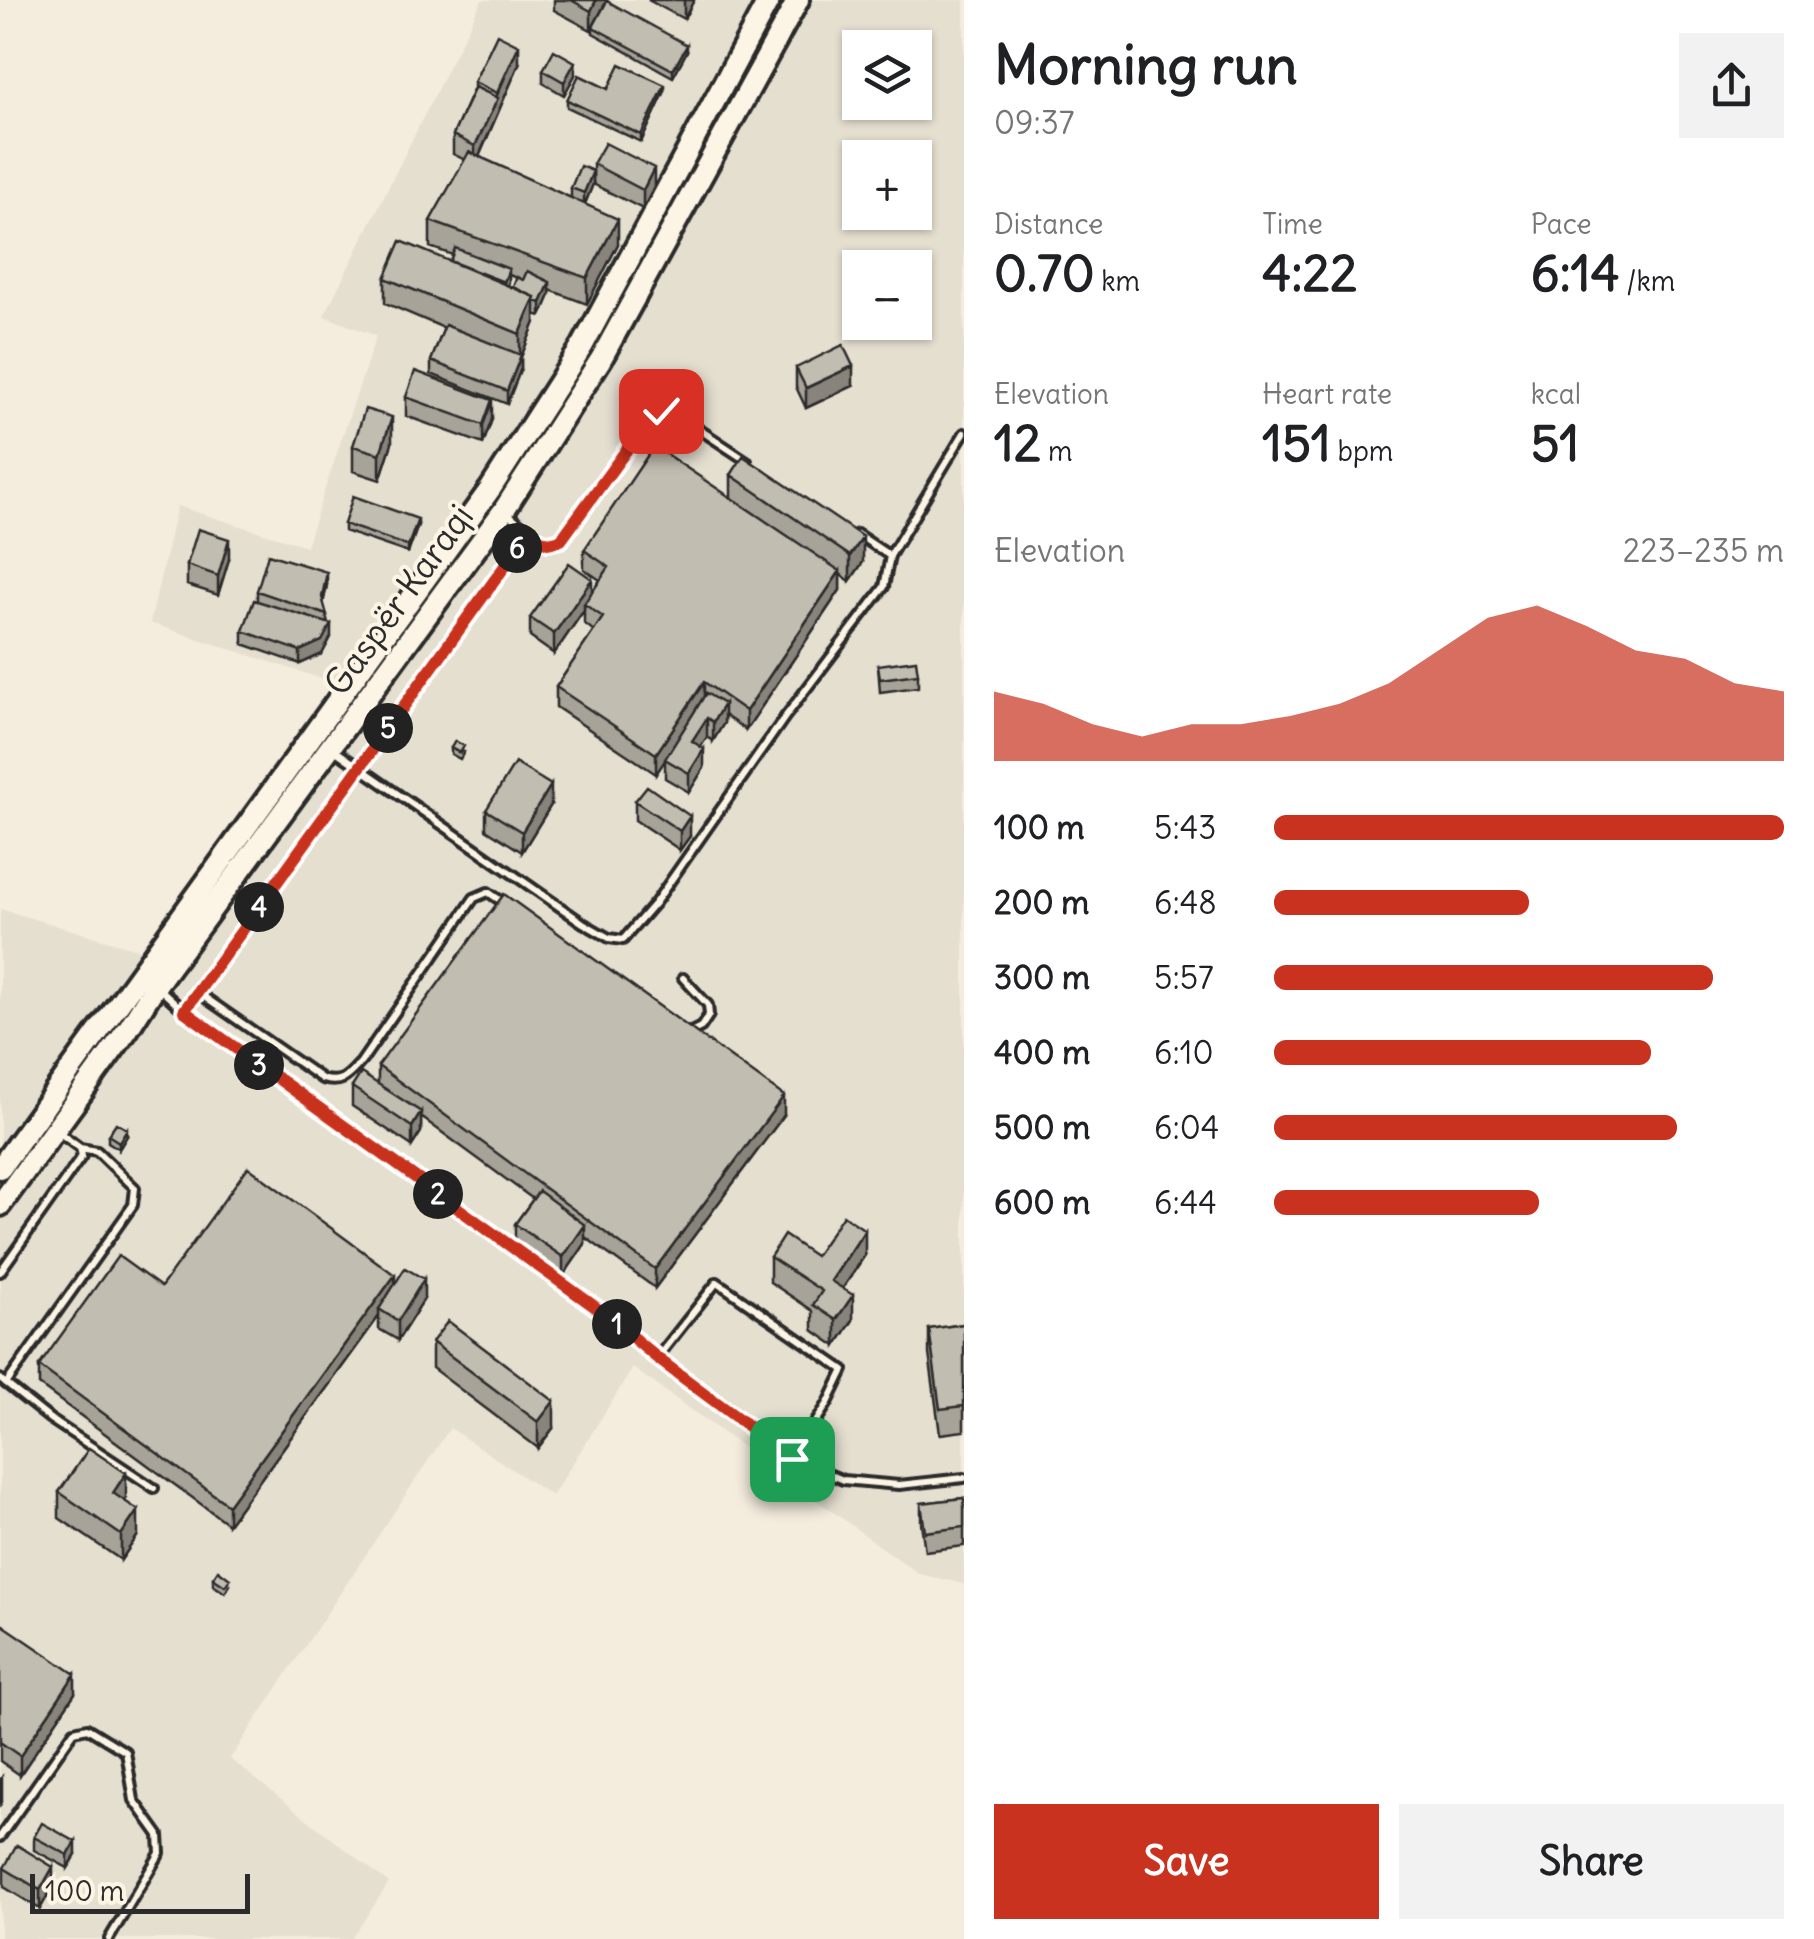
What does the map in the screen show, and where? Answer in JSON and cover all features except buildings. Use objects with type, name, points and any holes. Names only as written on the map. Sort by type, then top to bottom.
[{"type":"main road","name":"Gaspër Karaqi","points":[[1,1163],[491,488],[582,346],[769,0]]},
{"type":"main road","name":"Gaspër Karaqi","points":[[0,1205],[504,510],[601,360],[798,0]]},
{"type":"lane","points":[[504,510],[528,534],[548,543],[561,540],[649,419],[661,411],[676,414],[758,469]]},
{"type":"lane","points":[[332,748],[582,923],[609,938],[622,940],[654,902],[785,717],[884,587],[890,556],[964,433]]},
{"type":"lane","points":[[840,523],[890,556]]},
{"type":"lane","points":[[184,1011],[528,534]]},
{"type":"lane","points":[[198,992],[322,1079],[334,1083],[342,1081],[361,1062],[474,898],[488,892],[519,914]]},
{"type":"lane","points":[[683,978],[708,1005],[710,1015],[694,1032],[686,1031]]},
{"type":"lane","points":[[156,985],[184,1011],[605,1314],[792,1459],[843,1480],[898,1485],[964,1478]]},
{"type":"lane","points":[[54,1129],[80,1148],[96,1152],[135,1188],[133,1205],[3,1381],[50,1418],[154,1488]]},
{"type":"lane","points":[[0,1272],[80,1160],[80,1148]]},
{"type":"lane","points":[[657,1358],[718,1282],[844,1370],[792,1459]]},
{"type":"lane","points":[[0,1837],[74,1731],[87,1728],[126,1752],[134,1800],[161,1844],[157,1861],[109,1939]]},
{"type":"shaded area","points":[[482,0],[964,0],[964,1584],[919,1574],[633,1368],[552,1496],[450,1428],[230,1759],[389,1883],[351,1939],[0,1939],[0,909],[147,952],[341,685],[150,623],[177,506],[306,546],[376,336],[324,316]]},
{"type":"route","points":[[661,411],[649,419],[561,540],[541,542],[528,534],[184,1011],[605,1314],[792,1459]]}]
